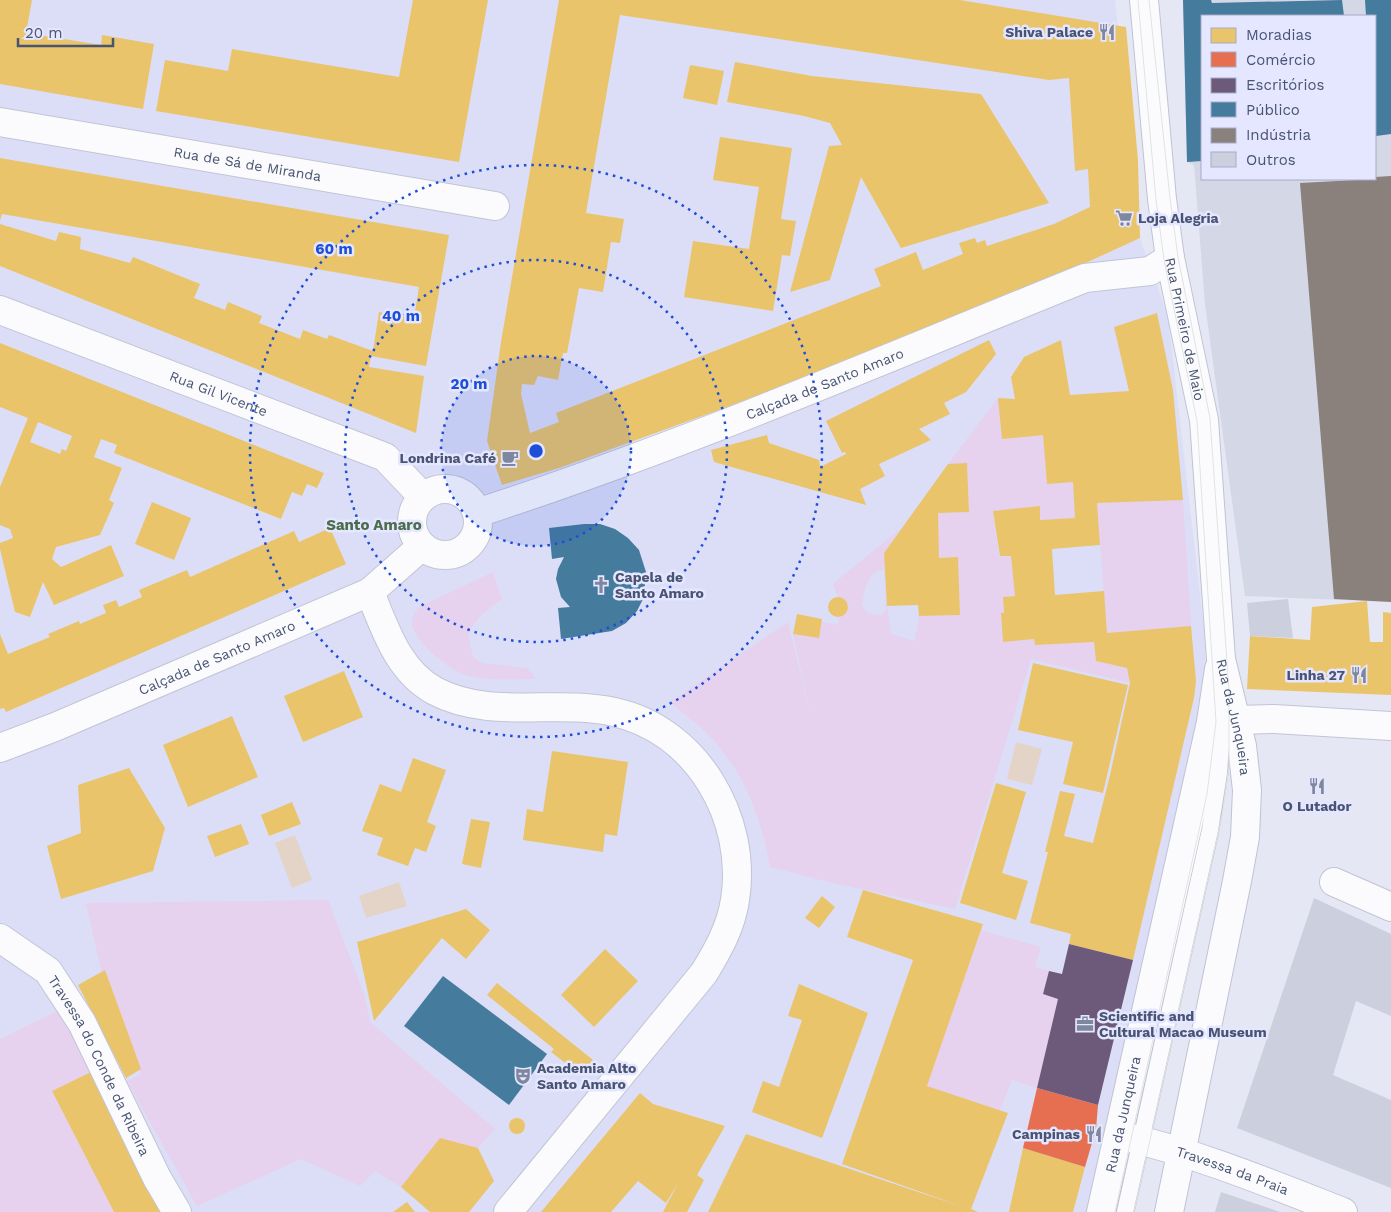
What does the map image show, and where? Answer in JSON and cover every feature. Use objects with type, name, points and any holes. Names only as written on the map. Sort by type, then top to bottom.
[{"type":"street","name":"Rua Primeiro de Maio","points":[[1144,0],[1162,199],[1170,258],[1204,420],[1221,659]]},
{"type":"street","name":"Rua de Sá de Miranda","points":[[0,122],[495,206]]},
{"type":"street","name":"Calçada de Santo Amaro","points":[[477,513],[527,498],[675,444],[1085,278],[1150,271],[1164,260],[1170,258]]},
{"type":"street","name":"Rua Gil Vicente","points":[[0,310],[385,457],[423,497]]},
{"type":"street","points":[[455,490],[469,499],[477,513],[477,532],[470,544],[460,552],[447,555],[433,553],[422,546],[412,527],[416,506],[423,497],[433,491],[455,490]]},
{"type":"street","name":"Calçada de Santo Amaro","points":[[0,748],[55,727],[370,592],[422,546]]},
{"type":"street","points":[[370,592],[389,639],[401,659],[415,676],[433,690],[453,699],[474,705],[594,708],[616,712],[658,730],[694,760],[708,778],[730,822],[736,848],[735,901],[729,926],[718,950],[704,973],[508,1212]]},
{"type":"street","name":"Rua da Junqueira","points":[[1101,1212],[1130,1137],[1224,721],[1221,659]]},
{"type":"street","points":[[1224,721],[1274,719],[1391,726]]},
{"type":"street","name":"Rua da Junqueira","points":[[1169,1212],[1246,837],[1247,790],[1224,721]]},
{"type":"street","points":[[1334,882],[1391,907]]},
{"type":"street","name":"Travessa do Conde da Ribeira","points":[[0,938],[48,971],[82,1023],[157,1178],[177,1212]]},
{"type":"street","name":"Travessa da Praia","points":[[1130,1137],[1182,1151],[1343,1212]]},
{"type":"lane","points":[[1125,1212],[1130,1137]]},
{"type":"shaded area","points":[[0,0],[1115,0],[1140,238],[1168,316],[1204,630],[1208,693],[1092,1212],[114,1212],[52,1091],[61,1009],[0,1039]]},
{"type":"shaded area","points":[[1183,0],[1391,0],[1391,602],[1245,596],[1205,304],[1194,165],[1187,162]]},
{"type":"shaded area","points":[[998,398],[1043,435],[1047,484],[1073,482],[1075,518],[1040,520],[1040,506],[993,511],[999,556],[1011,556],[1015,596],[1003,597],[1004,613],[1001,613],[1003,642],[1034,639],[1035,645],[1094,642],[1096,661],[1127,668],[1130,683],[1031,659],[955,909],[832,883],[770,867],[754,807],[733,765],[699,726],[670,702],[788,622],[812,721],[793,634],[818,638],[822,622],[839,625],[839,617],[847,613],[849,607],[846,601],[838,597],[833,584],[900,529],[884,553],[887,606],[891,634],[915,641],[919,616],[960,615],[958,557],[939,558],[938,513],[969,512],[967,464],[948,464]],"holes":[[[884,569],[886,610],[882,615],[867,613],[862,605],[867,582],[873,574]]]},
{"type":"shaded area","points":[[1183,500],[1191,626],[1107,633],[1097,503]]},
{"type":"shaded area","points":[[493,572],[502,599],[479,617],[468,633],[473,657],[482,663],[527,668],[536,679],[486,679],[462,674],[427,648],[412,625],[412,620],[419,607]]},
{"type":"shaded area","points":[[1016,742],[1042,749],[1032,785],[1007,779]]},
{"type":"shaded area","points":[[295,835],[312,880],[292,888],[275,843]]},
{"type":"shaded area","points":[[399,882],[407,906],[366,918],[359,896]]},
{"type":"shaded area","points":[[328,900],[364,994],[370,1022],[495,1129],[478,1148],[440,1138],[401,1187],[375,1171],[360,1186],[301,1159],[197,1206],[127,1081],[141,1074],[102,974],[86,903]]},
{"type":"shaded area","points":[[981,930],[1041,947],[1035,967],[1049,971],[1043,994],[1058,999],[1037,1088],[1012,1080],[1000,1110],[927,1086]]},
{"type":"shaded area","points":[[61,1009],[91,1072],[52,1091],[114,1212],[0,1212],[0,1039]]},
{"type":"building: Moradias","points":[[0,0],[32,0],[26,33],[101,45],[102,35],[154,44],[143,109],[0,84]]},
{"type":"building: Moradias","points":[[413,0],[488,0],[459,162],[156,111],[165,60],[228,71],[232,49],[399,77]]},
{"type":"building: Moradias","points":[[559,0],[960,0],[1126,27],[1138,160],[1140,238],[1016,295],[785,386],[559,468],[502,485],[487,441],[501,342]],"holes":[[[620,15],[1049,80],[1069,78],[1075,171],[1088,169],[1090,207],[1054,224],[987,246],[985,240],[977,243],[975,238],[959,243],[963,254],[923,270],[916,252],[874,269],[881,286],[556,413],[559,422],[530,433],[521,394],[522,384],[534,385],[538,376],[558,380],[563,353],[567,353],[579,288],[603,292],[611,242],[620,243],[624,219],[586,213]]]},
{"type":"building: Moradias","points":[[735,62],[812,76],[981,94],[1049,203],[901,248],[861,177],[830,280],[790,292],[829,146],[842,145],[830,123],[804,116],[727,102]]},
{"type":"building: Moradias","points":[[690,65],[724,71],[717,105],[683,98]]},
{"type":"building: Moradias","points":[[720,137],[792,148],[781,219],[796,221],[790,256],[782,255],[773,311],[684,297],[693,241],[749,249],[759,187],[713,180]]},
{"type":"building: Moradias","points":[[0,158],[449,235],[426,366],[371,356],[369,367],[424,376],[416,433],[0,266],[0,224],[56,241],[59,232],[81,237],[80,249],[130,263],[133,257],[200,284],[194,298],[225,310],[228,302],[262,316],[259,323],[300,339],[303,330],[327,339],[329,335],[373,351],[379,312],[414,318],[419,287],[2,214],[0,221]]},
{"type":"building: Moradias","points":[[1157,313],[1173,390],[1183,500],[1097,503],[1100,545],[1052,549],[1055,595],[1104,591],[1107,633],[1191,626],[1196,681],[1194,698],[1133,960],[1069,944],[1071,934],[1030,923],[1048,852],[1045,852],[1060,791],[1075,794],[1064,836],[1093,843],[1130,683],[1127,668],[1096,661],[1094,642],[1035,645],[1034,639],[1003,642],[1001,613],[1004,613],[1003,597],[1015,596],[1011,556],[1000,556],[993,511],[1040,506],[1040,520],[1075,518],[1073,482],[1047,484],[1043,435],[1002,439],[998,398],[1015,399],[1011,377],[1024,357],[1061,340],[1070,395],[1129,391],[1114,327]]},
{"type":"building: Moradias","points":[[989,340],[996,354],[966,392],[944,403],[950,414],[919,429],[931,440],[879,464],[885,476],[860,489],[866,505],[714,462],[711,450],[767,435],[769,443],[819,460],[820,467],[846,454],[845,452],[842,453],[826,421]]},
{"type":"building: Moradias","points":[[0,343],[324,473],[317,488],[307,484],[302,496],[292,492],[281,519],[114,453],[117,445],[101,439],[94,457],[122,468],[109,500],[114,503],[100,535],[56,547],[52,559],[61,567],[111,545],[124,576],[54,605],[43,582],[30,617],[15,612],[0,549],[0,543],[13,538],[10,529],[0,525],[0,487],[28,418],[0,407]],"holes":[[[38,422],[72,436],[66,451],[62,449],[60,454],[30,442]]]},
{"type":"building: Moradias","points":[[967,463],[969,512],[938,513],[939,558],[958,557],[960,615],[919,616],[918,605],[887,606],[884,553],[948,464]]},
{"type":"building: Moradias","points":[[152,502],[191,518],[174,560],[135,544]]},
{"type":"building: Moradias","points":[[330,528],[346,564],[6,712],[4,708],[0,709],[0,634],[8,654],[50,637],[48,634],[79,621],[80,624],[106,613],[103,605],[116,600],[119,607],[142,597],[139,590],[187,570],[190,577],[294,531],[299,542]]},
{"type":"building: Moradias","points":[[838,597],[845,600],[848,607],[845,614],[838,617],[831,614],[828,607],[831,600]]},
{"type":"building: Moradias","points":[[1367,601],[1370,642],[1383,642],[1383,612],[1391,613],[1391,695],[1247,689],[1250,636],[1310,640],[1312,607]]},
{"type":"building: Moradias","points":[[797,614],[822,619],[819,638],[793,634]]},
{"type":"building: Moradias","points":[[1033,663],[1128,685],[1103,793],[1063,784],[1073,742],[1018,730]]},
{"type":"building: Moradias","points":[[344,671],[363,717],[303,742],[284,696]]},
{"type":"building: Moradias","points":[[232,716],[258,777],[188,807],[163,745]]},
{"type":"building: Moradias","points":[[552,751],[628,762],[617,836],[605,834],[603,852],[523,840],[527,809],[543,812]]},
{"type":"building: Moradias","points":[[413,758],[446,770],[427,822],[436,826],[426,852],[415,848],[408,866],[377,855],[383,838],[362,831],[380,784],[401,792]]},
{"type":"building: Moradias","points":[[129,768],[165,828],[153,871],[61,899],[47,846],[81,833],[78,785]]},
{"type":"building: Moradias","points":[[996,783],[1026,792],[1002,873],[1028,881],[1016,920],[960,903]]},
{"type":"building: Moradias","points":[[292,802],[301,824],[269,836],[261,815]]},
{"type":"building: Moradias","points":[[471,819],[490,822],[481,868],[462,864]]},
{"type":"building: Moradias","points":[[241,824],[249,844],[215,857],[207,836]]},
{"type":"building: Moradias","points":[[863,890],[983,924],[927,1086],[1008,1113],[971,1209],[978,1212],[708,1212],[746,1134],[966,1208],[842,1164],[913,960],[847,937]]},
{"type":"building: Moradias","points":[[822,896],[835,907],[819,928],[805,918]]},
{"type":"building: Moradias","points":[[466,909],[490,930],[466,959],[442,938],[374,1021],[357,942]]},
{"type":"building: Moradias","points":[[605,949],[638,981],[594,1027],[561,995]]},
{"type":"building: Moradias","points":[[105,970],[141,1069],[126,1078],[78,985]]},
{"type":"building: Moradias","points":[[497,983],[593,1060],[581,1075],[551,1052],[554,1049],[487,995]]},
{"type":"building: Moradias","points":[[799,984],[868,1013],[822,1138],[752,1112],[763,1081],[779,1087],[802,1020],[788,1016]]},
{"type":"building: Moradias","points":[[91,1072],[163,1212],[114,1212],[52,1091]]},
{"type":"building: Moradias","points":[[640,1093],[653,1104],[725,1126],[697,1175],[704,1180],[687,1212],[663,1212],[678,1183],[666,1203],[638,1181],[611,1212],[541,1212]]},
{"type":"building: Moradias","points":[[517,1118],[525,1126],[517,1134],[509,1126]]},
{"type":"building: Moradias","points":[[440,1138],[478,1148],[494,1181],[469,1212],[430,1212],[401,1187]]},
{"type":"building: Moradias","points":[[1023,1148],[1085,1167],[1073,1212],[1009,1212]]},
{"type":"building: Moradias","points":[[407,1202],[415,1212],[393,1212]]},
{"type":"building: Comércio","points":[[1037,1088],[1098,1105],[1096,1129],[1085,1167],[1023,1148]]},
{"type":"building: Escritórios","points":[[1069,944],[1133,960],[1098,1105],[1037,1088],[1058,999],[1043,994],[1049,971],[1062,974]]},
{"type":"building: Público","points":[[1183,0],[1211,0],[1212,3],[1342,0],[1344,15],[1201,15],[1201,161],[1187,162]]},
{"type":"building: Público","points":[[1365,0],[1391,0],[1391,134],[1376,136],[1376,15],[1366,15]]},
{"type":"building: Público","name":"Capela de Santo Amaro","points":[[600,524],[615,529],[628,538],[639,550],[646,572],[644,597],[637,611],[626,623],[612,631],[561,639],[558,608],[570,607],[561,597],[556,579],[558,569],[564,557],[552,559],[549,528]]},
{"type":"building: Público","points":[[443,976],[547,1054],[509,1105],[404,1026]]},
{"type":"building: Indústria","points":[[1391,176],[1391,602],[1334,599],[1300,183],[1376,180],[1376,177]]},
{"type":"building: Outros","points":[[1288,599],[1293,638],[1250,636],[1247,603]]},
{"type":"building: Outros","points":[[1314,898],[1391,934],[1391,1016],[1356,1001],[1333,1075],[1391,1100],[1391,1188],[1237,1128]]},
{"type":"building: Outros","points":[[1221,1192],[1280,1212],[1215,1212]]},
{"type":"tram line","points":[[1115,1212],[1207,794],[1216,722],[1197,421],[1164,260],[1156,200],[1138,0]]},
{"type":"tram line","points":[[1134,1212],[1222,816],[1229,767],[1229,691],[1210,418],[1178,257],[1149,0]]},
{"type":"place","name":"Shiva Palace","points":[[1107,32]]},
{"type":"place","name":"Loja Alegria","points":[[1124,218]]},
{"type":"place","name":"Londrina Café","points":[[510,458]]},
{"type":"place","name":"Capela de Santo Amaro","points":[[601,585]]},
{"type":"place","name":"Linha 27","points":[[1359,675]]},
{"type":"place","name":"O Lutador","points":[[1317,786]]},
{"type":"place","name":"Scientific and Cultural Macao Museum","points":[[1085,1024]]},
{"type":"place","name":"Academia Alto Santo Amaro","points":[[523,1076]]},
{"type":"place","name":"Campinas","points":[[1094,1134]]},
{"type":"district","name":"Santo Amaro","points":[[374,525]]}]
